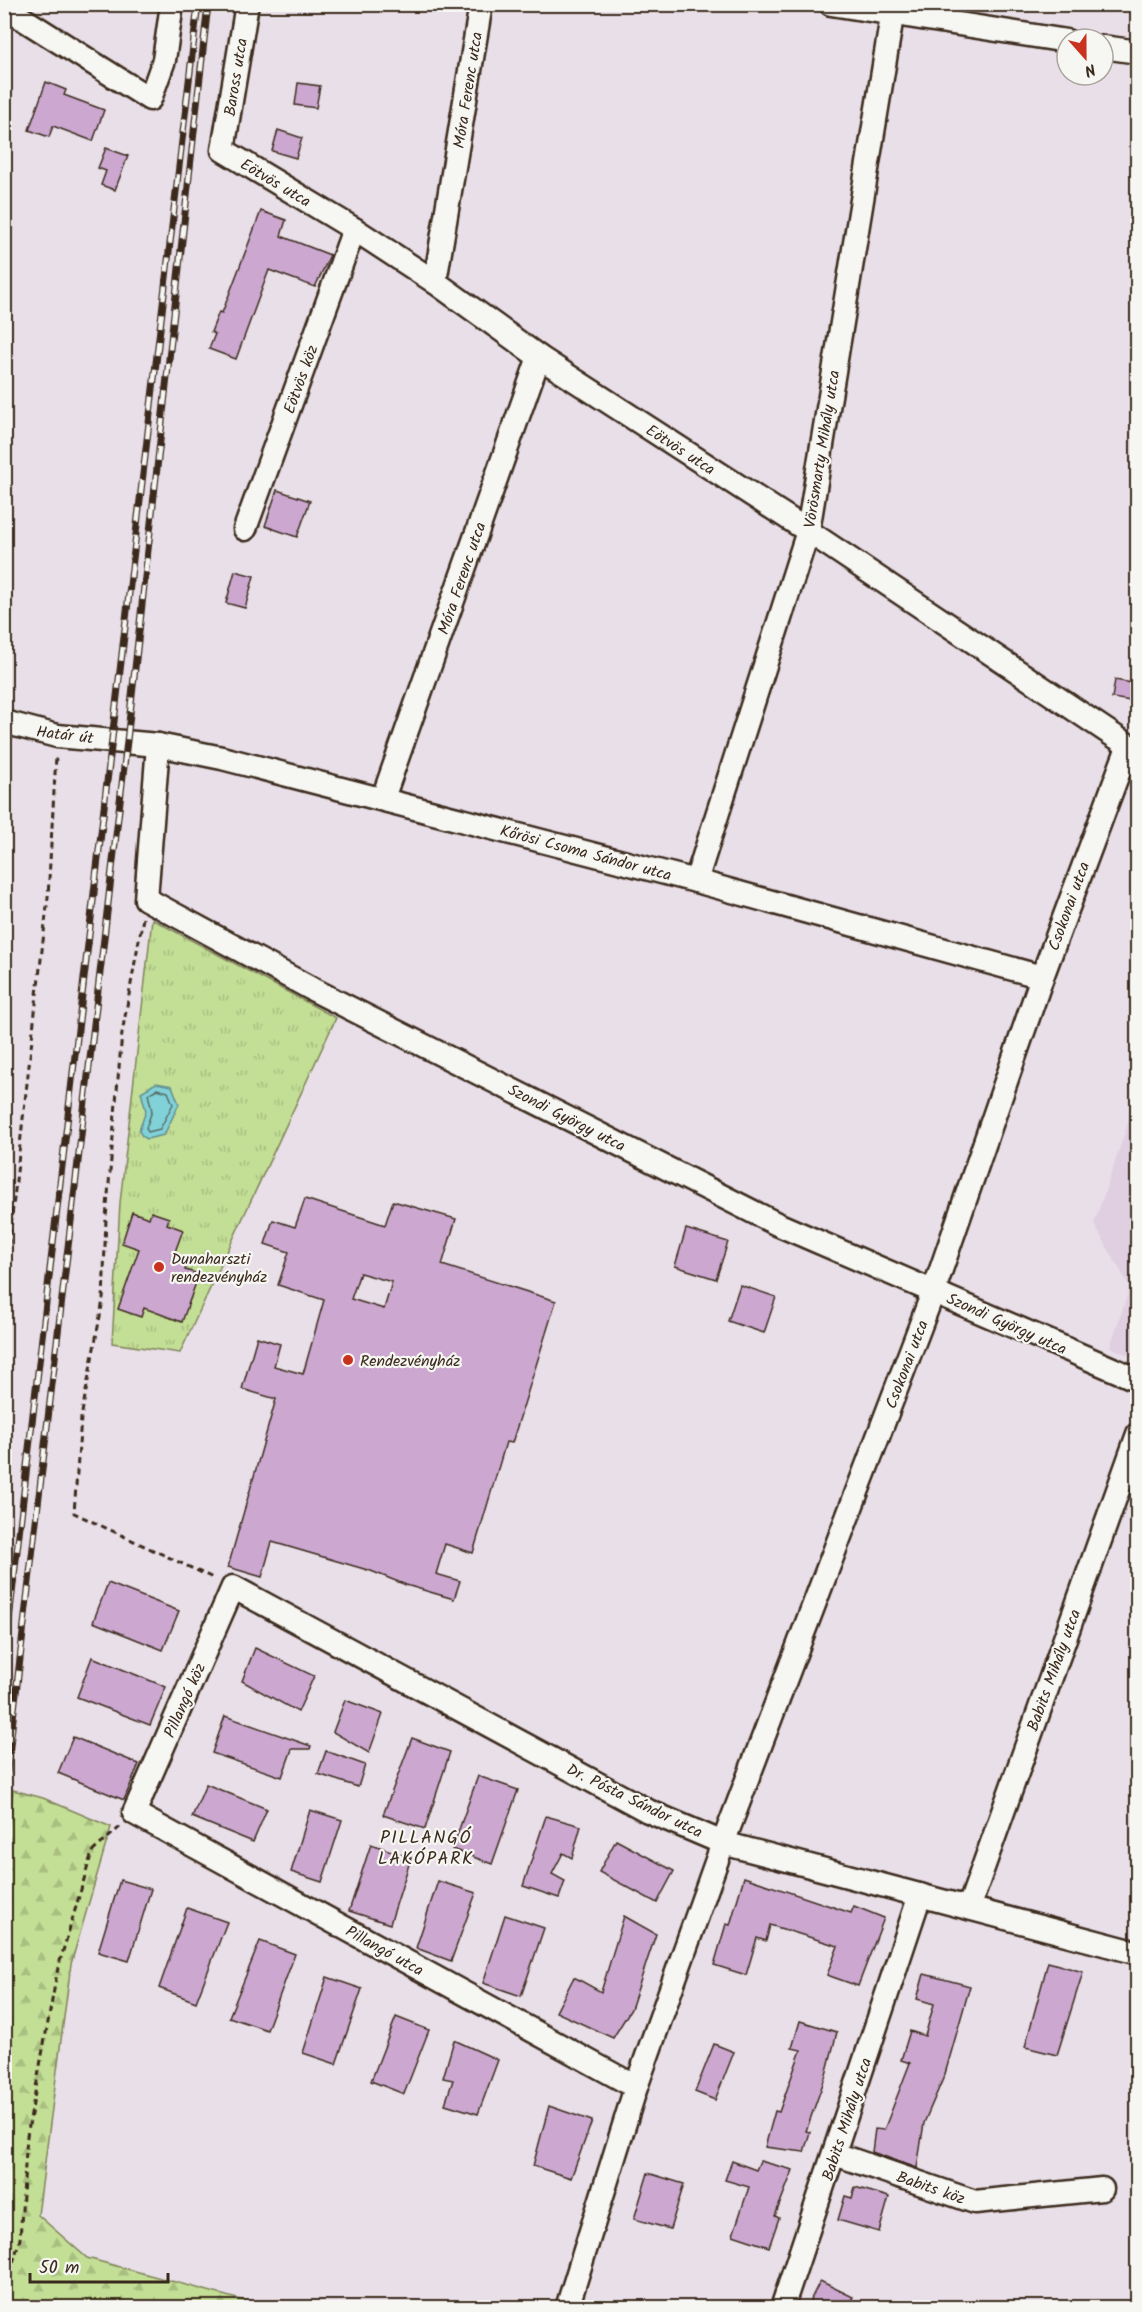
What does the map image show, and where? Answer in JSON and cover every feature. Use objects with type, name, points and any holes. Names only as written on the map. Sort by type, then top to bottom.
[{"type":"street","points":[[4,7],[150,99],[164,60],[172,4]]},
{"type":"street","name":"Baross utca","points":[[223,150],[247,4]]},
{"type":"street","name":"Móra Ferenc utca","points":[[435,282],[481,4]]},
{"type":"street","points":[[831,4],[893,10],[1055,39]]},
{"type":"street","name":"Vörösmarty Mihály utca","points":[[696,881],[808,531],[893,10]]},
{"type":"street","points":[[1115,49],[1137,52]]},
{"type":"street","name":"Eötvös utca","points":[[223,150],[354,229],[435,282],[539,357],[808,531],[1133,750]]},
{"type":"street","name":"Eötvös köz","points":[[245,529],[354,229]]},
{"type":"street","name":"Móra Ferenc utca","points":[[383,798],[539,357]]},
{"type":"street","name":"Határ út","points":[[4,722],[57,736],[127,741]]},
{"type":"street","name":"Kőrösi Csoma Sándor utca","points":[[127,741],[222,758],[383,798],[696,881],[1042,977]]},
{"type":"street","points":[[146,899],[158,745]]},
{"type":"street","name":"Csokonai utca","points":[[567,2307],[636,2087],[723,1843],[934,1290],[1042,977],[1133,750]]},
{"type":"street","name":"Szondi György utca","points":[[146,899],[312,989],[767,1219],[1137,1380]]},
{"type":"street","name":"Babits Mihály utca","points":[[969,1907],[1137,1434]]},
{"type":"street","name":"Pillangó köz","points":[[134,1814],[233,1587]]},
{"type":"street","name":"Dr. Pósta Sándor utca","points":[[233,1587],[648,1811],[723,1843],[1137,1953]]},
{"type":"street","name":"Pillangó utca","points":[[134,1814],[636,2087]]},
{"type":"street","name":"Babits Mihály utca","points":[[782,2307],[920,1895]]},
{"type":"street","name":"Babits köz","points":[[835,2154],[975,2202],[1102,2189]]},
{"type":"path","points":[[4,1287],[48,897],[57,736]]},
{"type":"path","points":[[146,899],[122,1033],[106,1218],[103,1300],[81,1418],[74,1513],[233,1587]]},
{"type":"path","points":[[4,2293],[20,2239],[27,2136],[58,1968],[92,1852],[134,1814]]},
{"type":"shaded area","points":[[1137,1097],[1137,1359],[1110,1347],[1130,1287],[1094,1224]]},
{"type":"green space","points":[[152,919],[336,1018],[180,1353],[112,1343],[120,1203]]},
{"type":"green space","points":[[13,1790],[43,1798],[111,1827],[71,1964],[38,2215],[87,2258],[267,2307],[5,2307],[4,1864]]},
{"type":"water","points":[[156,1083],[172,1086],[179,1104],[164,1135],[147,1139],[139,1131],[146,1111],[141,1092]]},
{"type":"building","points":[[46,82],[66,90],[64,95],[104,110],[93,141],[53,126],[49,137],[29,130]]},
{"type":"building","points":[[298,83],[320,86],[316,108],[295,105]]},
{"type":"building","points":[[278,130],[302,138],[296,158],[272,151]]},
{"type":"building","points":[[106,148],[128,156],[115,190],[101,185],[106,171],[98,168]]},
{"type":"building","points":[[261,211],[286,220],[281,236],[330,255],[315,287],[269,270],[236,359],[209,349],[215,334],[211,332],[219,312],[222,313]]},
{"type":"building","points":[[277,490],[310,501],[297,537],[265,526]]},
{"type":"building","points":[[235,571],[254,576],[245,608],[226,603]]},
{"type":"building","points":[[1115,680],[1137,684],[1137,702],[1112,698]]},
{"type":"building","points":[[305,1199],[385,1225],[393,1201],[456,1219],[442,1265],[556,1301],[512,1443],[506,1442],[473,1553],[445,1544],[436,1574],[460,1581],[454,1599],[406,1585],[371,1571],[272,1542],[262,1577],[228,1567],[276,1399],[242,1389],[257,1337],[280,1344],[274,1366],[303,1374],[324,1300],[278,1285],[289,1252],[265,1244],[273,1220],[295,1227]],"holes":[[[360,1273],[392,1282],[384,1309],[351,1299]]]},
{"type":"building","name":"Dunaharszti rendezvényház","points":[[132,1212],[149,1218],[151,1212],[169,1218],[167,1224],[183,1230],[172,1260],[187,1265],[185,1270],[199,1274],[182,1322],[144,1308],[141,1317],[118,1309],[139,1249],[122,1243]]},
{"type":"building","points":[[686,1229],[728,1242],[716,1279],[675,1266]]},
{"type":"building","points":[[740,1285],[776,1297],[764,1333],[728,1321]]},
{"type":"building","points":[[108,1583],[179,1611],[163,1650],[93,1622]]},
{"type":"building","points":[[255,1648],[314,1676],[298,1712],[242,1681]]},
{"type":"building","points":[[92,1657],[166,1687],[150,1725],[77,1697]]},
{"type":"building","points":[[345,1700],[383,1714],[369,1753],[333,1732]]},
{"type":"building","points":[[225,1716],[311,1746],[310,1749],[292,1749],[282,1777],[212,1753]]},
{"type":"building","points":[[73,1737],[139,1764],[124,1800],[58,1773]]},
{"type":"building","points":[[412,1738],[450,1752],[425,1829],[383,1815]]},
{"type":"building","points":[[326,1751],[365,1765],[358,1787],[318,1774]]},
{"type":"building","points":[[478,1776],[518,1790],[492,1864],[452,1849]]},
{"type":"building","points":[[206,1784],[267,1809],[253,1842],[192,1817]]},
{"type":"building","points":[[310,1810],[342,1820],[322,1882],[291,1872]]},
{"type":"building","points":[[546,1816],[581,1826],[572,1858],[563,1853],[552,1874],[565,1881],[559,1898],[523,1886]]},
{"type":"building","points":[[616,1840],[674,1871],[657,1903],[599,1872]]},
{"type":"building","points":[[371,1844],[411,1858],[390,1924],[349,1911]]},
{"type":"building","points":[[744,1877],[851,1913],[854,1906],[884,1918],[858,1986],[827,1975],[838,1946],[770,1925],[766,1941],[757,1938],[746,1975],[714,1965],[726,1924],[730,1925]]},
{"type":"building","points":[[120,1880],[151,1889],[129,1961],[98,1952]]},
{"type":"building","points":[[438,1881],[476,1893],[451,1961],[416,1948]]},
{"type":"building","points":[[187,1908],[227,1922],[196,2002],[159,1988]]},
{"type":"building","points":[[505,1915],[544,1928],[521,1996],[483,1983]]},
{"type":"building","points":[[624,1916],[656,1934],[631,2009],[613,2038],[556,2012],[574,1977],[601,1992]]},
{"type":"building","points":[[260,1941],[295,1954],[267,2030],[229,2017]]},
{"type":"building","points":[[1048,1962],[1083,1972],[1057,2055],[1025,2047]]},
{"type":"building","points":[[924,1974],[970,1986],[945,2074],[924,2123],[917,2168],[872,2152],[875,2129],[884,2130],[910,2063],[901,2060],[910,2031],[925,2036],[934,2004],[917,1999]]},
{"type":"building","points":[[327,1977],[362,1989],[336,2064],[303,2053]]},
{"type":"building","points":[[396,2017],[429,2030],[404,2094],[371,2081]]},
{"type":"building","points":[[800,2021],[837,2032],[826,2075],[806,2131],[810,2132],[804,2152],[765,2147],[775,2111],[779,2112],[801,2050],[792,2048]]},
{"type":"building","points":[[454,2040],[498,2060],[478,2114],[445,2104],[453,2080],[443,2078]]},
{"type":"building","points":[[714,2044],[734,2052],[715,2100],[695,2092]]},
{"type":"building","points":[[549,2106],[592,2121],[571,2178],[533,2166]]},
{"type":"building","points":[[732,2161],[756,2170],[760,2161],[793,2170],[775,2216],[779,2218],[769,2247],[733,2235],[749,2187],[725,2180]]},
{"type":"building","points":[[648,2173],[684,2184],[670,2229],[634,2219]]},
{"type":"building","points":[[855,2187],[889,2197],[879,2232],[838,2220],[845,2196],[852,2198]]},
{"type":"building","points":[[820,2281],[853,2297],[847,2307],[807,2307]]},
{"type":"railway","points":[[4,1662],[198,4]]},
{"type":"railway","points":[[4,1796],[127,741],[208,4]]},
{"type":"place","name":"Dunaharszti rendezvényház","points":[[159,1267]]},
{"type":"place","name":"Rendezvényház","points":[[348,1360]]},
{"type":"district","name":"PILLANGÓ LAKÓPARK","points":[[426,1847]]}]
